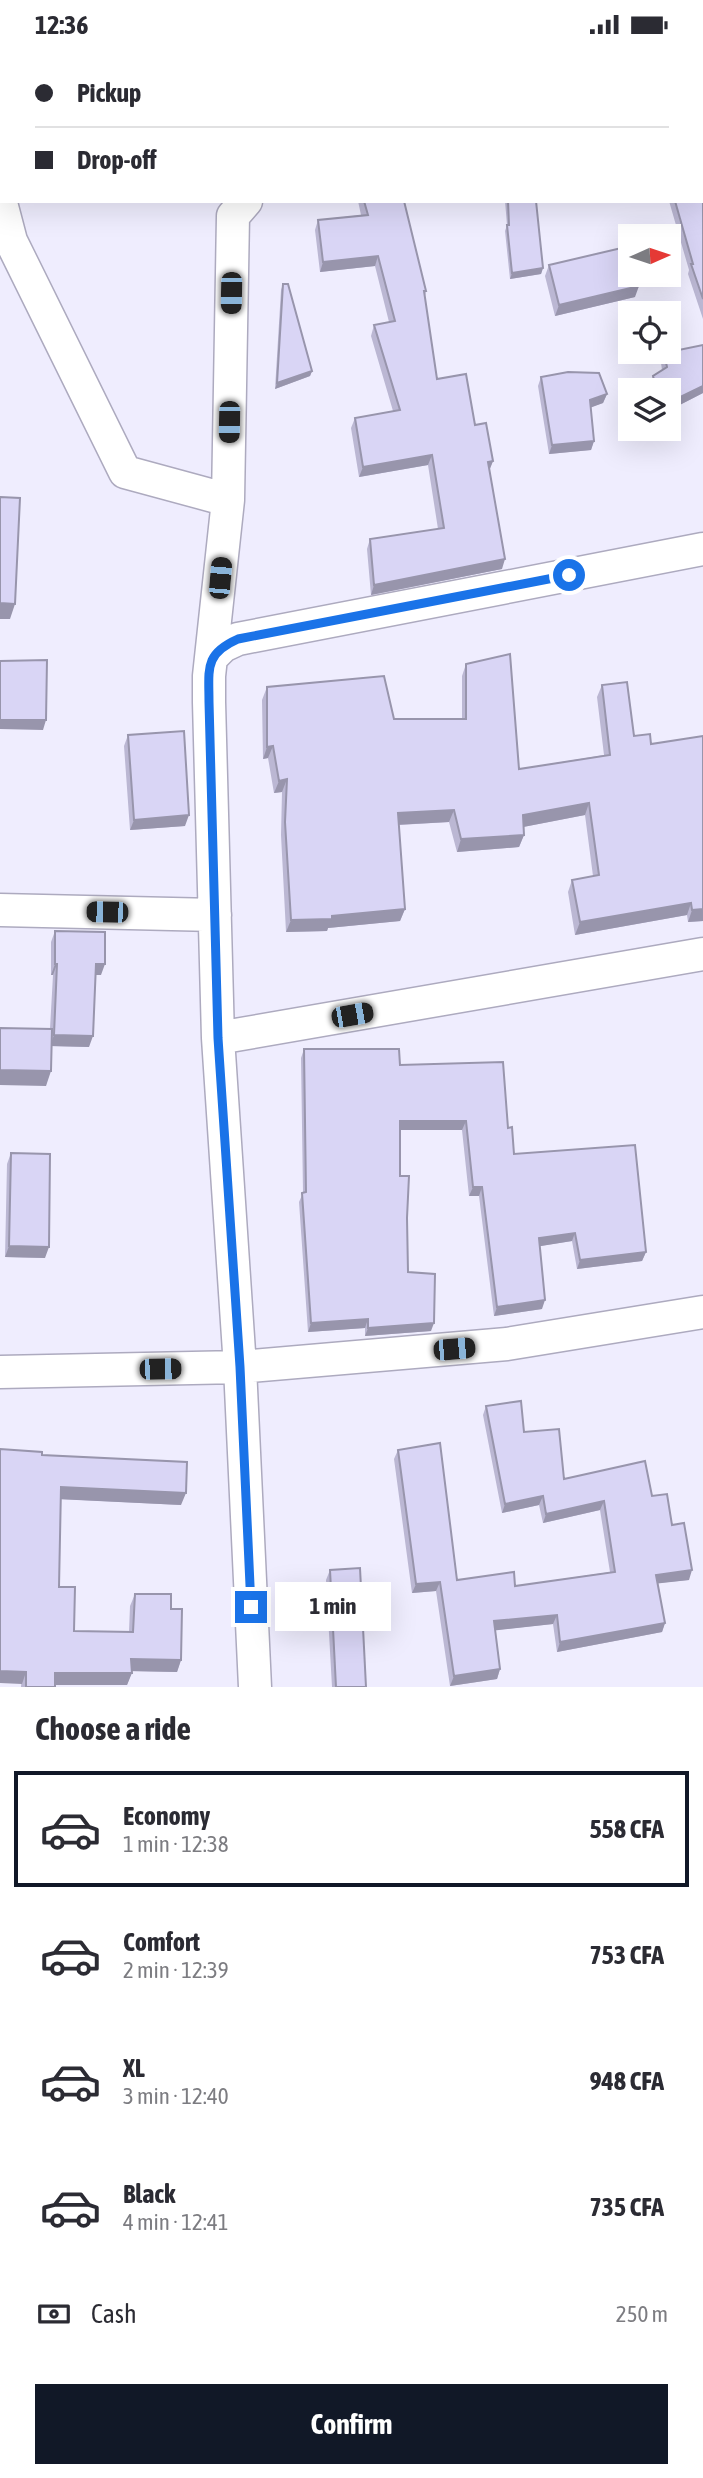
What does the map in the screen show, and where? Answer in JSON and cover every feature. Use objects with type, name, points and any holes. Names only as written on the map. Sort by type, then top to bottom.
[{"type":"street","points":[[1,203],[6,237],[125,472],[228,500]]},
{"type":"street","points":[[244,203],[233,216],[228,500],[209,676],[209,702],[218,1038],[240,1367],[255,1687]]},
{"type":"street","points":[[212,657],[223,646],[238,639],[703,549]]},
{"type":"street","points":[[0,910],[215,915]]},
{"type":"street","points":[[218,1038],[703,954]]},
{"type":"street","points":[[0,1372],[240,1367],[507,1344],[703,1312]]},
{"type":"building","points":[[365,203],[404,203],[426,291],[437,379],[466,374],[475,425],[486,423],[493,461],[488,462],[505,559],[374,585],[370,539],[444,528],[432,455],[363,467],[355,418],[400,410],[374,325],[395,321],[378,256],[323,262],[318,220],[368,215]]},
{"type":"building","points":[[508,203],[536,203],[543,268],[512,273]]},
{"type":"building","points":[[676,203],[703,203],[703,299]]},
{"type":"building","points":[[618,249],[618,287],[635,287],[559,305],[549,265]]},
{"type":"building","points":[[283,284],[288,284],[312,371],[277,383]]},
{"type":"building","points":[[703,345],[703,386],[681,397],[681,378],[653,376],[667,367],[666,364],[681,364],[681,350]]},
{"type":"building","points":[[568,372],[599,373],[607,394],[590,400],[594,441],[552,445],[541,377]]},
{"type":"building","points":[[0,497],[20,498],[15,604],[0,603]]},
{"type":"building","points":[[510,654],[519,769],[610,755],[602,685],[627,682],[634,736],[650,734],[651,744],[703,736],[703,909],[692,910],[691,903],[580,922],[572,880],[599,875],[589,803],[523,815],[524,835],[461,839],[454,810],[398,813],[405,909],[332,916],[332,919],[291,920],[285,822],[287,779],[279,781],[273,746],[267,747],[267,687],[384,676],[394,719],[466,719],[466,664]]},
{"type":"building","points":[[47,660],[46,720],[0,720],[0,661]]},
{"type":"building","points":[[184,731],[189,815],[134,820],[128,735]]},
{"type":"building","points":[[55,931],[105,932],[105,964],[96,964],[93,1036],[54,1035],[57,964]]},
{"type":"building","points":[[0,1028],[52,1029],[51,1071],[0,1070]]},
{"type":"building","points":[[304,1049],[399,1049],[400,1065],[503,1062],[508,1128],[512,1127],[514,1154],[635,1145],[646,1252],[580,1260],[575,1233],[539,1238],[545,1300],[497,1307],[482,1187],[473,1187],[466,1121],[400,1121],[400,1176],[409,1176],[408,1272],[435,1274],[434,1323],[368,1328],[368,1319],[311,1323],[302,1193],[306,1192]]},
{"type":"building","points":[[11,1153],[50,1154],[49,1247],[9,1246]]},
{"type":"building","points":[[521,1401],[524,1432],[559,1429],[564,1479],[645,1461],[652,1496],[667,1494],[672,1525],[684,1523],[692,1570],[656,1575],[665,1623],[560,1642],[557,1615],[494,1621],[500,1669],[454,1676],[440,1582],[416,1584],[398,1450],[440,1443],[457,1580],[514,1572],[515,1586],[615,1572],[604,1501],[546,1514],[543,1496],[505,1504],[486,1406]]},
{"type":"building","points":[[0,1449],[42,1452],[42,1455],[187,1462],[186,1493],[61,1487],[59,1587],[75,1587],[74,1631],[133,1632],[135,1594],[171,1594],[171,1609],[182,1609],[181,1660],[131,1659],[132,1673],[55,1673],[55,1687],[26,1687],[26,1672],[0,1671]]},
{"type":"building","points":[[360,1568],[366,1687],[336,1687],[330,1570]]},
{"type":"route","points":[[251,1607],[240,1367],[218,1038],[209,702],[212,657],[223,646],[238,639],[569,575]]}]
